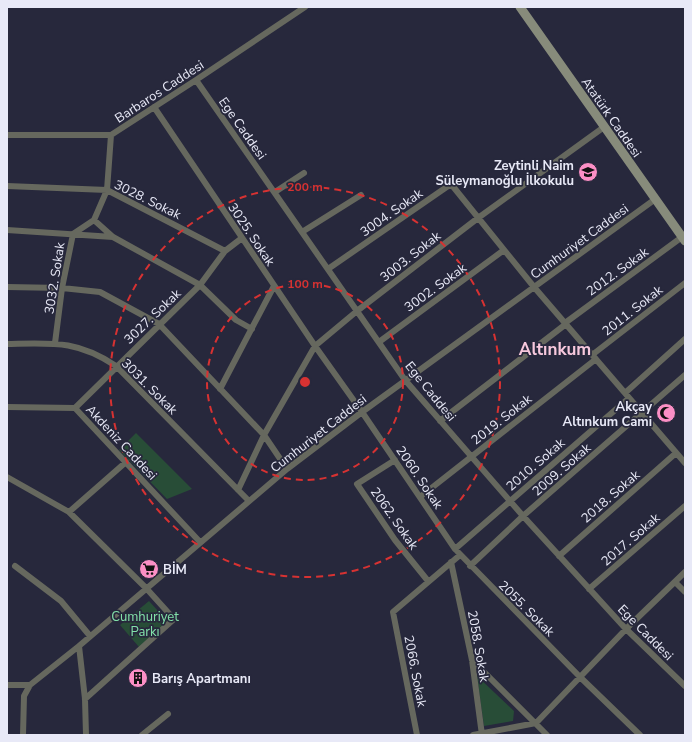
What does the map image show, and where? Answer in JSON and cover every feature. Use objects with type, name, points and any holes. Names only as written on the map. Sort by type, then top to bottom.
[{"type":"main road","name":"Atatürk Caddesi","points":[[520,7],[654,200],[683,239]]},
{"type":"street","name":"Barbaros Caddesi","points":[[7,135],[111,135],[305,7]]},
{"type":"street","name":"Ege Caddesi","points":[[196,80],[405,380],[523,516],[589,589],[626,629],[685,686]]},
{"type":"street","name":"3025. Sokak","points":[[154,107],[274,286],[362,412]]},
{"type":"street","name":"3003. Sokak","points":[[238,490],[264,435],[315,346],[357,311],[478,218],[604,127]]},
{"type":"street","points":[[111,135],[107,190],[94,220],[112,237],[200,285],[236,320],[252,329]]},
{"type":"street","points":[[274,192],[304,174]]},
{"type":"street","name":"3004. Sokak","points":[[328,269],[451,184],[478,218]]},
{"type":"street","name":"3028. Sokak","points":[[7,186],[107,190],[225,251]]},
{"type":"street","points":[[302,232],[361,194]]},
{"type":"street","name":"Cumhuriyet Caddesi","points":[[30,685],[79,646],[287,469],[405,380],[654,200]]},
{"type":"street","points":[[478,218],[534,287],[685,463]]},
{"type":"street","name":"3032. Sokak","points":[[55,343],[62,288],[73,234],[94,220]]},
{"type":"street","points":[[7,230],[112,237]]},
{"type":"street","name":"3027. Sokak","points":[[75,408],[200,285],[225,251],[242,238]]},
{"type":"street","name":"2012. Sokak","points":[[440,421],[566,323],[683,239]]},
{"type":"street","name":"3002. Sokak","points":[[379,342],[504,250]]},
{"type":"street","name":"2011. Sokak","points":[[594,357],[685,283]]},
{"type":"street","points":[[220,389],[274,286]]},
{"type":"street","points":[[7,287],[62,288],[100,292],[159,324],[264,435],[287,469]]},
{"type":"street","name":"2010. Sokak","points":[[455,549],[627,396],[685,339]]},
{"type":"street","name":"3031. Sokak","points":[[7,344],[55,343],[83,348],[100,355],[116,366],[249,501]]},
{"type":"street","name":"2019. Sokak","points":[[420,497],[594,357]]},
{"type":"street","name":"2009. Sokak","points":[[470,566],[523,516],[643,414],[685,376]]},
{"type":"street","name":"Akdeniz Caddesi","points":[[7,407],[75,408],[200,542]]},
{"type":"street","name":"2060. Sokak","points":[[362,412],[455,549],[460,554]]},
{"type":"street","name":"2018. Sokak","points":[[559,556],[676,453]]},
{"type":"street","name":"2062. Sokak","points":[[394,460],[357,484],[395,540],[428,581]]},
{"type":"street","points":[[69,512],[126,462]]},
{"type":"street","points":[[7,477],[69,512],[146,588],[174,619],[85,699]]},
{"type":"street","name":"2017. Sokak","points":[[589,589],[685,506]]},
{"type":"street","points":[[428,581],[460,554]]},
{"type":"street","name":"2055. Sokak","points":[[460,554],[470,566],[580,677],[640,735]]},
{"type":"street","name":"2058. Sokak","points":[[451,562],[472,660],[482,734]]},
{"type":"street","points":[[15,566],[61,601],[90,636]]},
{"type":"street","points":[[474,735],[536,723],[626,629],[685,572]]},
{"type":"street","name":"2066. Sokak","points":[[416,735],[393,612],[428,581]]},
{"type":"street","points":[[675,582],[685,592]]},
{"type":"street","points":[[79,646],[85,699],[86,735]]},
{"type":"street","points":[[472,660],[547,735]]},
{"type":"street","points":[[7,685],[30,685],[24,696],[23,735]]},
{"type":"street","points":[[142,735],[168,714]]},
{"type":"green space","points":[[136,433],[192,489],[167,499],[119,450]]},
{"type":"green space","name":"Cumhuriyet Parkı","points":[[149,601],[168,622],[139,647],[120,625]]},
{"type":"green space","points":[[477,676],[514,711],[513,721],[484,726]]},
{"type":"place","name":"Zeytinli Naim Süleymanoğlu İlkokulu","points":[[588,172]]},
{"type":"place","name":"Akçay Altınkum Cami","points":[[666,413]]},
{"type":"place","name":"BİM","points":[[149,569]]},
{"type":"place","name":"Barış Apartmanı","points":[[138,678]]},
{"type":"district","name":"Altınkum","points":[[555,349]]}]
